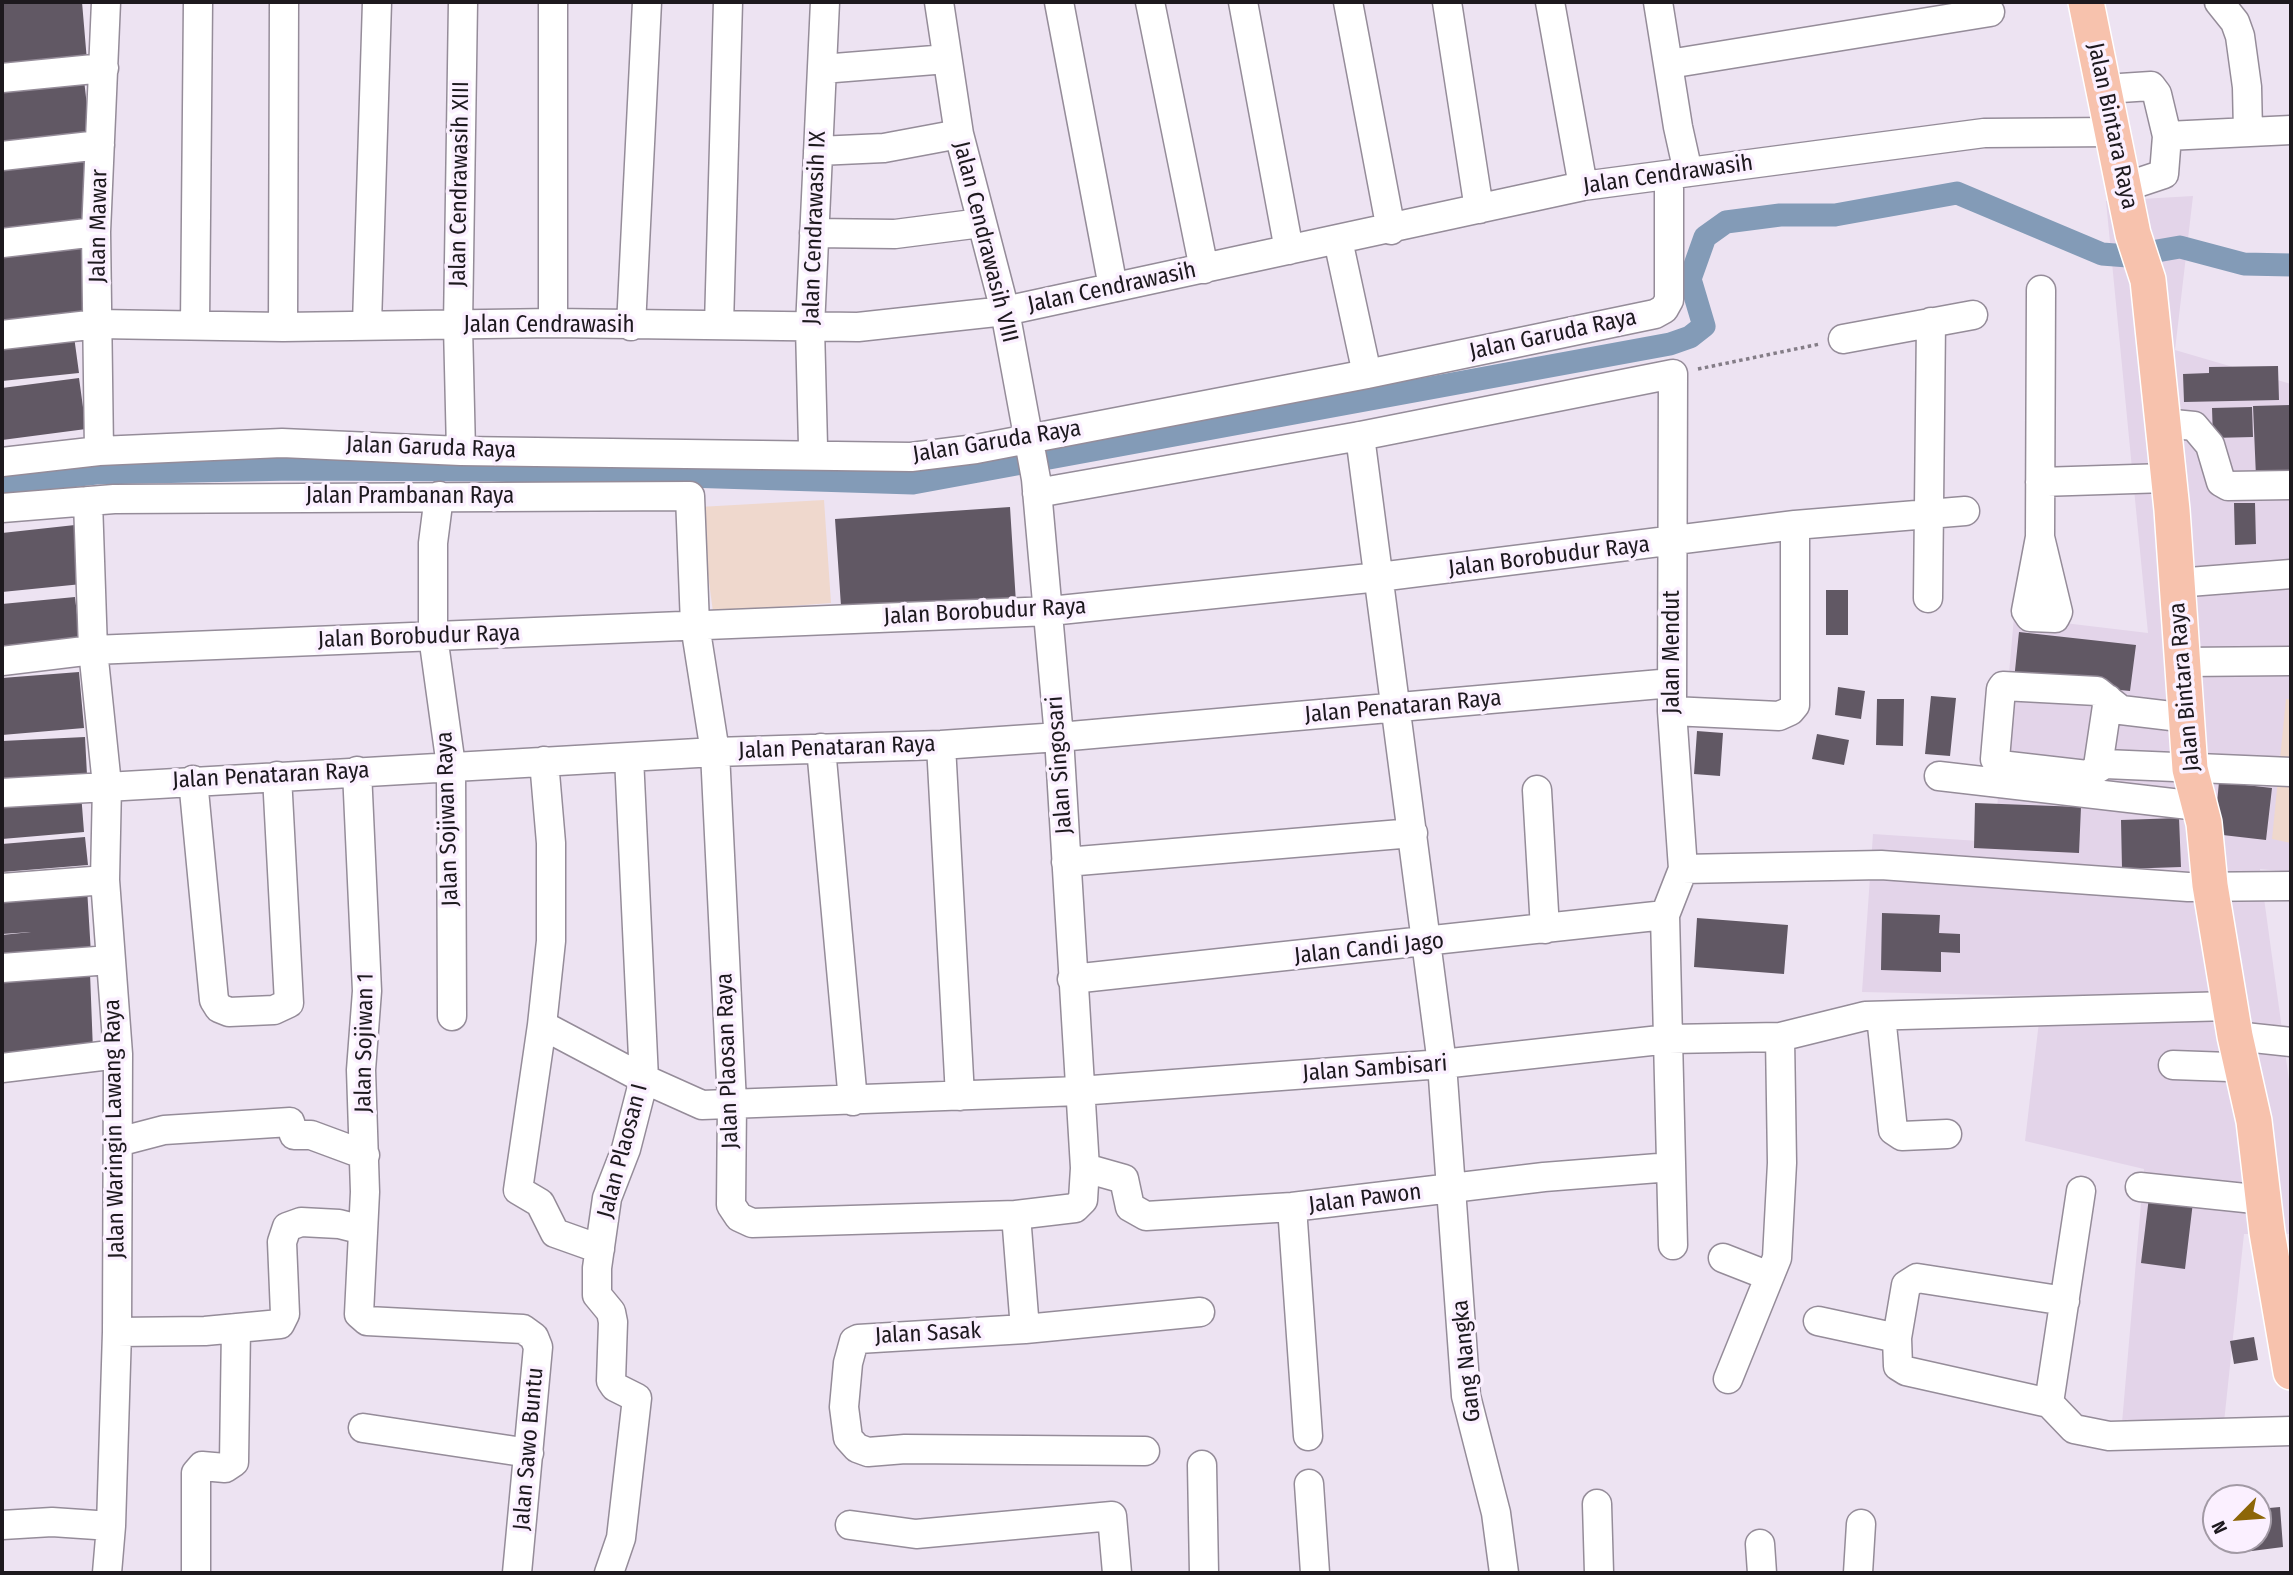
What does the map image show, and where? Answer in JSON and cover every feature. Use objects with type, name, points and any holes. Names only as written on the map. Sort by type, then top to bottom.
[{"type":"main road","name":"Jalan Bintara Raya","points":[[2086,2],[2115,132],[2133,234],[2148,280],[2163,423],[2190,769],[2204,823],[2210,885],[2235,1035],[2254,1122],[2291,1372]]},
{"type":"street","name":"Jalan Mawar","points":[[99,450],[96,232],[106,2]]},
{"type":"street","points":[[195,324],[198,2]]},
{"type":"street","points":[[283,327],[284,2]]},
{"type":"street","points":[[367,324],[377,2]]},
{"type":"street","name":"Jalan Cendrawasih XIII","points":[[461,451],[458,326],[463,2]]},
{"type":"street","points":[[553,2],[553,323]]},
{"type":"street","points":[[631,326],[647,2]]},
{"type":"street","points":[[719,324],[728,2]]},
{"type":"street","name":"Jalan Cendrawasih IX","points":[[810,454],[813,446],[810,327],[825,2]]},
{"type":"street","name":"Jalan Cendrawasih VIII","points":[[939,2],[959,134],[1005,311],[1034,467]]},
{"type":"street","points":[[1059,2],[1113,288]]},
{"type":"street","points":[[1150,2],[1204,269]]},
{"type":"street","points":[[1243,2],[1289,250]]},
{"type":"street","points":[[1349,2],[1391,230]]},
{"type":"street","points":[[1447,2],[1479,209]]},
{"type":"street","points":[[1550,2],[1583,187]]},
{"type":"street","points":[[1658,2],[1669,64],[1679,174]]},
{"type":"street","points":[[2219,2],[2235,22],[2240,36],[2247,87],[2248,132]]},
{"type":"street","points":[[1669,64],[1990,12]]},
{"type":"street","points":[[822,69],[947,59]]},
{"type":"street","points":[[2,78],[104,68]]},
{"type":"street","points":[[2105,89],[2151,86],[2157,94],[2166,136],[2164,173],[2125,187]]},
{"type":"street","points":[[2166,136],[2291,130]]},
{"type":"street","name":"Jalan Cendrawasih","points":[[2,335],[98,324],[283,327],[553,323],[858,327],[1005,311],[1583,187],[1984,133],[2115,132]]},
{"type":"street","points":[[818,151],[884,148],[959,134]]},
{"type":"street","points":[[2,156],[100,145]]},
{"type":"street","name":"Jalan Garuda Raya","points":[[2,462],[99,450],[282,443],[461,451],[911,457],[1034,467],[1367,374],[1655,314],[1664,309],[1669,300],[1679,174]]},
{"type":"street","points":[[814,233],[895,234],[981,223]]},
{"type":"street","points":[[2,243],[96,232]]},
{"type":"street","points":[[1338,240],[1367,374]]},
{"type":"street","points":[[2040,290],[2040,537]]},
{"type":"street","points":[[1843,339],[1973,315]]},
{"type":"street","points":[[1928,598],[1931,322]]},
{"type":"street","points":[[1034,467],[1360,436],[1673,374]]},
{"type":"street","name":"Jalan Mendut","points":[[1673,374],[1672,711],[1683,869],[1665,915],[1673,1245]]},
{"type":"street","points":[[2163,423],[2194,426],[2210,445],[2221,482],[2228,486],[2291,485]]},
{"type":"street","name":"Gang Nangka","points":[[1360,436],[1398,707],[1442,1064],[1466,1396],[1496,1513],[1504,1573]]},
{"type":"street","name":"Jalan Singosari","points":[[1034,467],[1050,611],[1079,1091]]},
{"type":"street","points":[[2040,482],[2166,478]]},
{"type":"street","name":"Jalan Sojiwan Raya","points":[[439,496],[433,543],[433,636],[451,766],[453,1016]]},
{"type":"street","name":"Jalan Prambanan Raya","points":[[2,508],[88,501],[690,496],[695,625]]},
{"type":"street","name":"Jalan Waringin Lawang Raya","points":[[88,501],[93,650],[107,785],[105,880],[118,1054],[117,1332],[107,1573]]},
{"type":"street","name":"Jalan Borobudur Raya","points":[[2,661],[93,650],[1050,611],[1379,578],[1795,525],[1965,511]]},
{"type":"street","points":[[1672,711],[1779,716],[1790,711],[1795,705],[1795,525]]},
{"type":"street","points":[[2176,583],[2291,574]]},
{"type":"street","name":"Jalan Plaosan Raya","points":[[695,625],[715,752],[732,1103],[731,1205],[739,1217],[752,1223],[1016,1215]]},
{"type":"street","points":[[2183,662],[2291,661]]},
{"type":"street","name":"Jalan Penataran Raya","points":[[2,793],[715,752],[941,745],[1672,683]]},
{"type":"street","points":[[2188,718],[2121,710],[2097,691],[2003,686],[1997,763],[2087,775],[2098,766],[2291,772]]},
{"type":"street","points":[[2098,766],[2108,699]]},
{"type":"street","points":[[941,745],[960,1096]]},
{"type":"street","points":[[821,748],[853,1101]]},
{"type":"street","name":"Jalan Plaosan I","points":[[609,1573],[621,1538],[637,1398],[615,1387],[611,1381],[614,1322],[611,1312],[597,1295],[607,1198],[626,1149],[644,1079],[629,757]]},
{"type":"street","points":[[544,761],[551,843],[551,929],[542,1025],[518,1190],[540,1203],[555,1233],[600,1249]]},
{"type":"street","name":"Jalan Sojiwan 1","points":[[357,771],[367,991],[361,1070],[365,1155],[359,1314]]},
{"type":"street","points":[[193,780],[214,1000],[219,1008],[229,1012],[274,1010],[289,1003],[277,776]]},
{"type":"street","points":[[1939,776],[2198,806]]},
{"type":"street","points":[[1537,790],[1545,929]]},
{"type":"street","points":[[1066,862],[1413,833]]},
{"type":"street","points":[[1683,869],[1881,865],[2188,887],[2291,886]]},
{"type":"street","points":[[2,888],[105,880]]},
{"type":"street","name":"Jalan Candi Jago","points":[[1072,979],[1665,915]]},
{"type":"street","points":[[2,968],[110,960]]},
{"type":"street","name":"Jalan Sambisari","points":[[542,1025],[644,1079],[702,1105],[1079,1091],[1442,1064],[1670,1038],[1780,1037],[1865,1016],[2235,1035]]},
{"type":"street","points":[[1881,1016],[1893,1130],[1902,1136],[1947,1134]]},
{"type":"street","points":[[2173,1065],[2229,1067],[2235,1035],[2291,1042]]},
{"type":"street","points":[[1728,1379],[1777,1258],[1781,1217],[1780,1037]]},
{"type":"street","points":[[2,1068],[118,1054]]},
{"type":"street","points":[[1079,1091],[1085,1168],[1083,1200],[1079,1206],[1016,1215],[1025,1329],[1200,1312]]},
{"type":"street","points":[[118,1142],[164,1130],[290,1122],[294,1135],[311,1135],[365,1155]]},
{"type":"street","name":"Jalan Pawon","points":[[1085,1168],[1124,1179],[1130,1207],[1144,1216],[1292,1207],[1671,1167]]},
{"type":"street","points":[[2140,1187],[2264,1200]]},
{"type":"street","points":[[2049,1403],[2081,1191]]},
{"type":"street","points":[[1292,1207],[1308,1436]]},
{"type":"street","points":[[117,1332],[205,1331],[280,1324],[285,1314],[282,1242],[287,1227],[301,1222],[339,1224],[363,1230]]},
{"type":"street","points":[[1723,1258],[1769,1276]]},
{"type":"street","points":[[2065,1301],[1917,1278],[1906,1285],[1897,1338],[1898,1366],[1906,1371],[2049,1403],[2074,1429],[2109,1436],[2291,1431]]},
{"type":"street","name":"Jalan Sawo Buntu","points":[[359,1314],[367,1321],[523,1329],[534,1337],[538,1347],[517,1573]]},
{"type":"street","points":[[1818,1321],[1897,1338]]},
{"type":"street","points":[[196,1573],[196,1473],[202,1466],[225,1468],[234,1462],[236,1328]]},
{"type":"street","name":"Jalan Sasak","points":[[1025,1329],[854,1341],[844,1407],[848,1438],[857,1448],[868,1452],[905,1449],[1146,1451]]},
{"type":"street","points":[[363,1428],[529,1453]]},
{"type":"street","points":[[1202,1465],[1204,1573]]},
{"type":"street","points":[[1309,1484],[1315,1573]]},
{"type":"street","points":[[1597,1504],[1599,1573]]},
{"type":"street","points":[[850,1525],[916,1534],[1112,1516],[1117,1573]]},
{"type":"street","points":[[2,1525],[52,1522],[111,1526]]},
{"type":"street","points":[[1858,1573],[1861,1524]]},
{"type":"street","points":[[1760,1544],[1762,1573]]},
{"type":"path","points":[[1673,374],[1843,339]]},
{"type":"shaded area","points":[[2193,196],[2175,350],[2291,384],[2291,872],[2260,869],[2291,1095],[2291,1234],[2244,1234],[2222,1441],[2120,1446],[2144,1169],[2025,1141],[2042,996],[1862,992],[1873,834],[1994,842],[2014,617],[2148,633],[2106,201]]},
{"type":"shaded area","points":[[824,500],[831,603],[713,612],[699,507]]},
{"type":"shaded area","points":[[2286,699],[2291,699],[2291,843],[2272,839]]},
{"type":"building","points":[[2,2],[82,2],[87,61],[2,68]]},
{"type":"building","points":[[83,71],[91,141],[2,151],[2,80]]},
{"type":"building","points":[[84,154],[92,227],[2,236],[2,162]]},
{"type":"building","points":[[85,241],[93,320],[2,330],[2,249]]},
{"type":"building","points":[[73,329],[79,373],[2,381],[2,336]]},
{"type":"building","points":[[2278,366],[2279,400],[2184,402],[2183,374],[2209,373],[2209,367]]},
{"type":"building","points":[[79,378],[86,429],[2,440],[2,388]]},
{"type":"building","points":[[2290,405],[2291,476],[2256,477],[2253,406]]},
{"type":"building","points":[[2252,407],[2253,437],[2213,438],[2212,408]]},
{"type":"building","points":[[2234,503],[2255,503],[2256,544],[2235,545]]},
{"type":"building","points":[[1010,507],[1016,603],[841,606],[835,519]]},
{"type":"building","points":[[75,525],[82,584],[2,592],[2,533]]},
{"type":"building","points":[[1826,590],[1848,590],[1848,635],[1826,635]]},
{"type":"building","points":[[75,597],[80,641],[2,648],[2,604]]},
{"type":"building","points":[[2019,632],[2136,645],[2130,691],[2014,680]]},
{"type":"building","points":[[79,672],[84,728],[2,735],[2,678]]},
{"type":"building","points":[[1838,687],[1865,691],[1861,719],[1835,715]]},
{"type":"building","points":[[1931,696],[1956,698],[1950,756],[1925,754]]},
{"type":"building","points":[[1877,699],[1904,699],[1903,746],[1876,745]]},
{"type":"building","points":[[1697,731],[1723,733],[1720,776],[1694,774]]},
{"type":"building","points":[[1817,734],[1849,740],[1844,765],[1812,759]]},
{"type":"building","points":[[85,737],[87,775],[2,779],[2,741]]},
{"type":"building","points":[[2219,782],[2272,788],[2266,840],[2214,834]]},
{"type":"building","points":[[81,793],[84,832],[2,839],[2,800]]},
{"type":"building","points":[[1975,803],[2081,807],[2079,853],[1974,848]]},
{"type":"building","points":[[2179,818],[2181,867],[2122,869],[2121,820]]},
{"type":"building","points":[[85,837],[88,865],[2,872],[2,844]]},
{"type":"building","points":[[87,888],[91,954],[2,962],[2,935],[31,932],[2,934],[2,895]]},
{"type":"building","points":[[1882,913],[1940,915],[1939,933],[1960,934],[1960,953],[1941,952],[1941,972],[1881,970]]},
{"type":"building","points":[[1697,918],[1788,925],[1784,974],[1694,967]]},
{"type":"building","points":[[90,973],[93,1051],[2,1054],[2,975]]},
{"type":"building","points":[[2149,1197],[2193,1202],[2185,1269],[2141,1263]]},
{"type":"building","points":[[2254,1337],[2258,1360],[2234,1364],[2230,1341]]},
{"type":"building","points":[[2280,1507],[2283,1547],[2272,1548],[2272,1508]]},
{"type":"waterway","points":[[2,484],[96,473],[294,469],[491,470],[913,483],[1670,344],[1690,337],[1704,326],[1690,279],[1705,237],[1726,222],[1780,215],[1835,215],[1957,193],[2102,254],[2128,256],[2180,247],[2244,264],[2291,265]]}]
